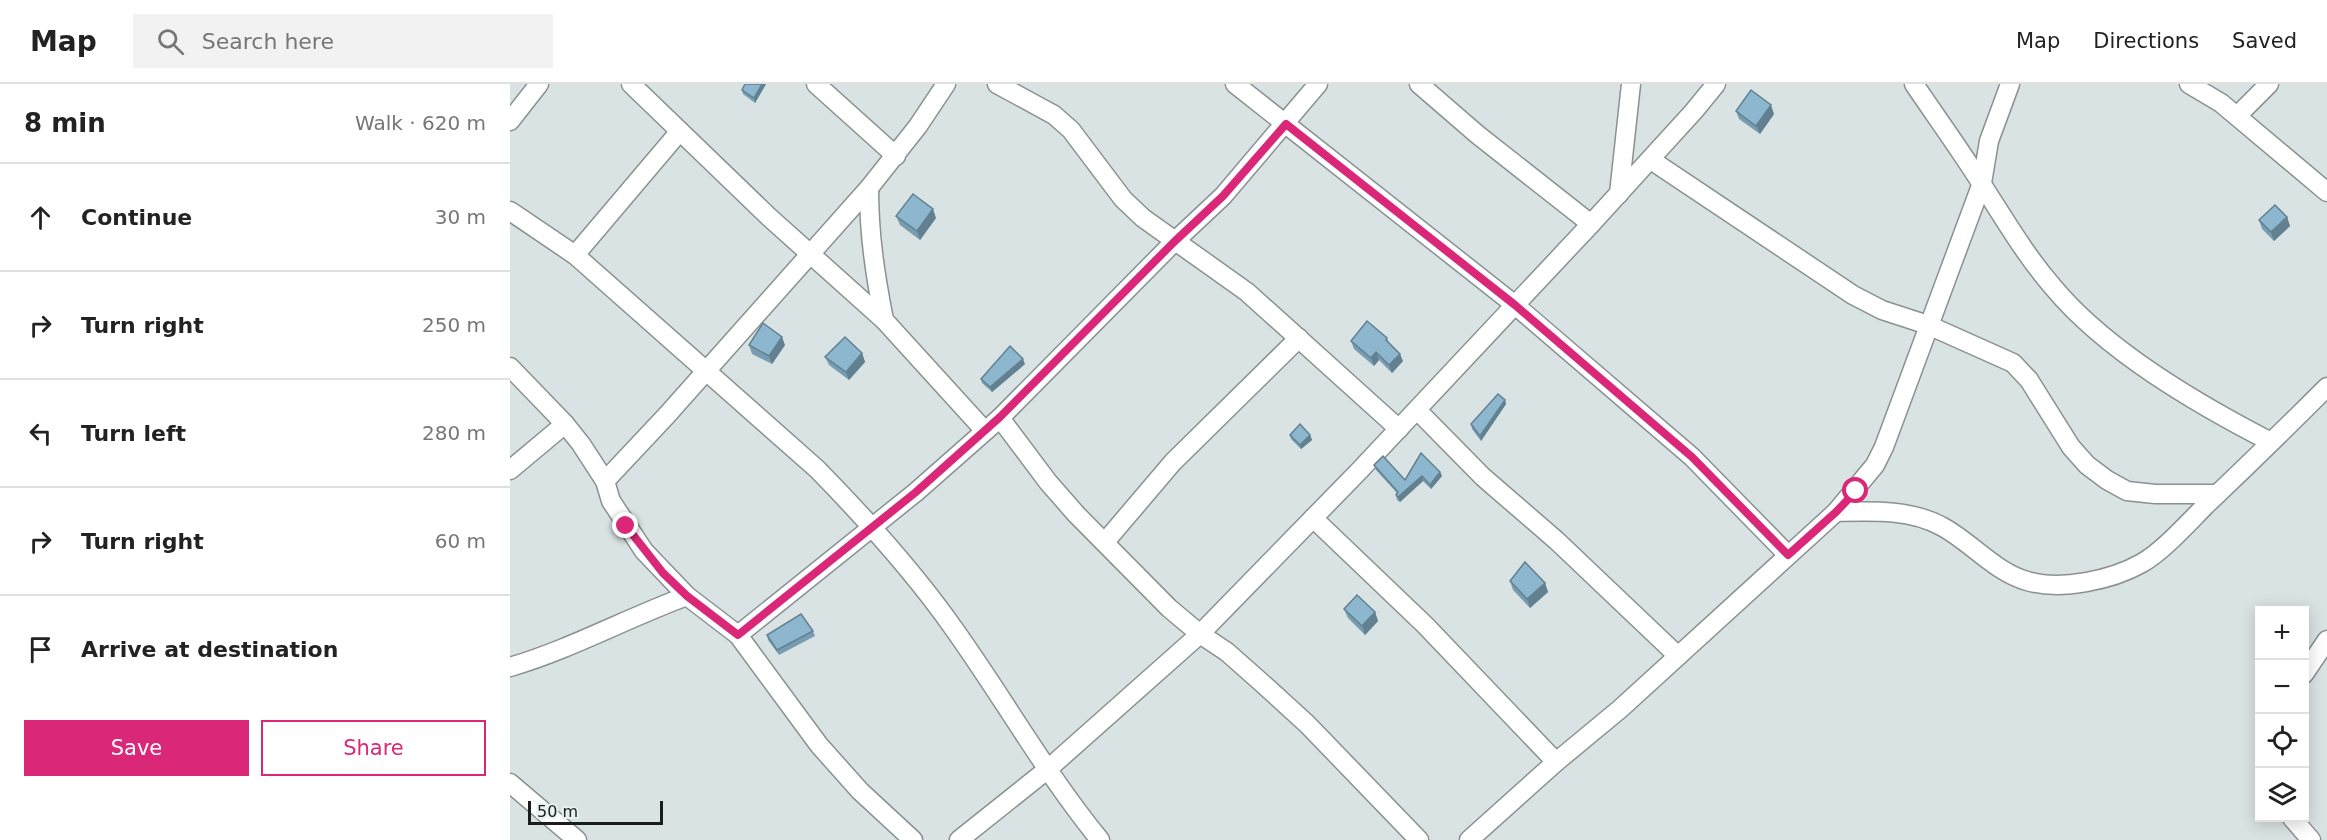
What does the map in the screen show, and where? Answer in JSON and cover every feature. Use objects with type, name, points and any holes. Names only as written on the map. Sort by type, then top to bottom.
[{"type":"street","points":[[510,121],[539,84]]},
{"type":"street","points":[[631,84],[769,217],[884,320],[985,431]]},
{"type":"street","points":[[816,84],[896,156]]},
{"type":"street","points":[[605,481],[869,188],[896,156],[946,84]]},
{"type":"street","points":[[997,84],[1054,115],[1071,130],[1123,199],[1174,242],[1222,273],[1299,338],[1399,429]]},
{"type":"street","points":[[1236,84],[1515,305],[1692,457],[1788,555]]},
{"type":"street","points":[[738,635],[873,528],[1000,417],[1174,242],[1223,196],[1318,84]]},
{"type":"street","points":[[1419,84],[1478,135],[1591,224]]},
{"type":"street","points":[[1619,194],[1631,84]]},
{"type":"street","points":[[959,840],[1048,769],[1200,634],[1417,410],[1651,160],[1716,84]]},
{"type":"street","points":[[1914,84],[2052,287],[2077,313],[2112,343],[2147,368],[2216,412],[2271,442]]},
{"type":"street","points":[[1469,840],[1620,709],[1836,512],[1875,465],[1884,447],[1982,183],[1989,141],[2010,84]]},
{"type":"street","points":[[2189,84],[2237,116],[2327,192]]},
{"type":"street","points":[[2237,116],[2269,84]]},
{"type":"street","points":[[576,255],[680,131]]},
{"type":"street","points":[[1651,160],[1853,295],[1882,310],[1928,325],[2002,357],[2021,370],[2070,447],[2086,465],[2107,480],[2127,491],[2217,494]]},
{"type":"street","points":[[869,188],[872,256],[884,320]]},
{"type":"street","points":[[511,214],[576,255],[818,469],[873,528],[954,628],[1048,769],[1100,840]]},
{"type":"street","points":[[1105,542],[1166,469],[1299,338]]},
{"type":"street","points":[[510,367],[565,424],[605,481],[611,501],[632,534],[663,573],[687,596],[738,635],[819,745],[860,791],[913,840]]},
{"type":"street","points":[[1836,512],[1877,511],[1915,516],[1943,527],[2000,568],[2027,581],[2064,585],[2109,578],[2143,563],[2327,387]]},
{"type":"street","points":[[1417,410],[1476,471],[1557,541],[1678,656]]},
{"type":"street","points":[[1000,417],[1048,482],[1076,514],[1169,608],[1200,634],[1227,652],[1307,724],[1419,840]]},
{"type":"street","points":[[510,470],[565,424]]},
{"type":"street","points":[[1313,518],[1440,639],[1557,762]]},
{"type":"street","points":[[510,667],[560,650],[687,596]]},
{"type":"street","points":[[2309,667],[2327,640]]},
{"type":"street","points":[[510,783],[577,840]]},
{"type":"street","points":[[2295,822],[2311,840]]},
{"type":"building","points":[[745,84],[762,84],[754,98],[742,90]]},
{"type":"building","points":[[1751,90],[1771,105],[1756,126],[1736,111]]},
{"type":"building","points":[[913,194],[933,209],[917,231],[896,216]]},
{"type":"building","points":[[2275,205],[2287,217],[2271,232],[2259,220]]},
{"type":"building","points":[[1367,321],[1387,338],[1386,340],[1400,354],[1389,365],[1376,352],[1371,358],[1351,341]]},
{"type":"building","points":[[763,323],[782,337],[769,356],[749,345]]},
{"type":"building","points":[[845,337],[862,353],[846,372],[825,357]]},
{"type":"building","points":[[1010,346],[1023,359],[990,387],[981,379]]},
{"type":"building","points":[[1498,394],[1505,400],[1480,436],[1471,424]]},
{"type":"building","points":[[1300,424],[1310,435],[1300,445],[1290,435]]},
{"type":"building","points":[[1421,453],[1440,472],[1430,485],[1422,476],[1398,497],[1396,495],[1398,492],[1374,465],[1383,456],[1405,480]]},
{"type":"building","points":[[1525,562],[1545,583],[1527,599],[1510,581]]},
{"type":"building","points":[[1357,595],[1375,612],[1362,626],[1344,609]]},
{"type":"building","points":[[801,614],[813,631],[777,650],[767,635]]},
{"type":"route","points":[[626,526],[663,573],[687,596],[738,635],[873,528],[1000,417],[1174,242],[1223,196],[1286,124],[1515,305],[1692,457],[1788,555],[1856,491]]}]
